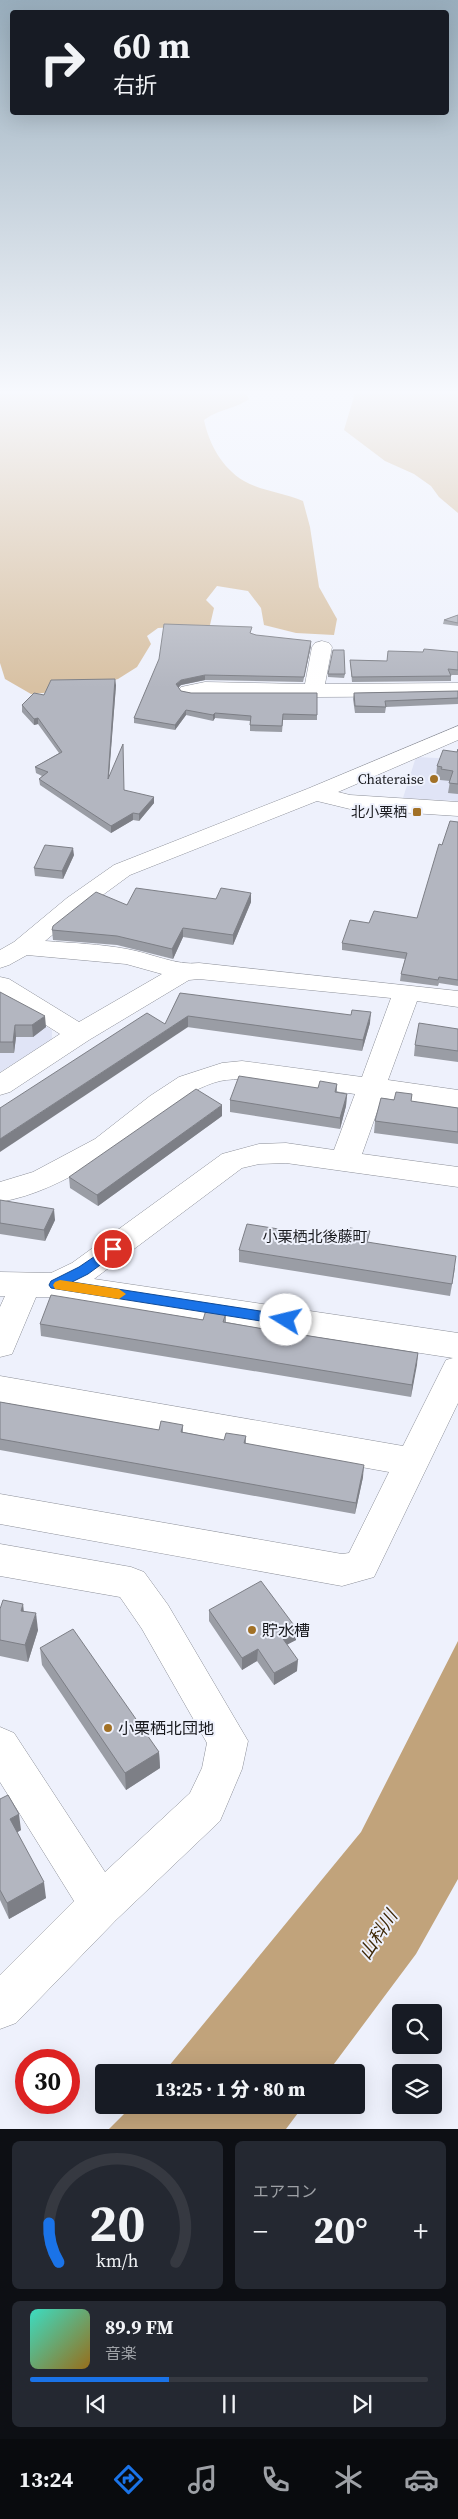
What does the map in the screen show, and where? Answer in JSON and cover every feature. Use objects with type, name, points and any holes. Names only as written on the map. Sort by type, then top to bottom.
[{"type":"street","points":[[314,690],[322,647]]},
{"type":"street","points":[[188,691],[205,688],[314,690],[458,689]]},
{"type":"street","points":[[0,960],[23,947],[122,870],[315,794],[458,732]]},
{"type":"street","points":[[315,794],[350,802],[458,809]]},
{"type":"street","points":[[23,947],[122,957],[166,964],[182,974]]},
{"type":"street","points":[[0,1086],[79,1034],[182,974],[199,971],[458,999]]},
{"type":"street","points":[[0,985],[79,1034]]},
{"type":"street","points":[[345,1160],[407,992]]},
{"type":"street","points":[[0,1192],[41,1182],[115,1140],[171,1093],[189,1082],[208,1074],[242,1070],[458,1099]]},
{"type":"street","points":[[56,1285],[83,1271],[232,1160],[259,1154],[286,1153],[458,1177]]},
{"type":"street","points":[[0,1345],[12,1285],[56,1285],[458,1346]]},
{"type":"street","points":[[0,1509],[342,1570],[361,1566],[458,1369]]},
{"type":"street","points":[[0,1389],[411,1462]]},
{"type":"street","points":[[0,1560],[131,1583],[160,1625],[228,1741],[222,1769],[205,1807],[101,1905],[0,2007]]},
{"type":"street","points":[[0,1746],[101,1905]]},
{"type":"shaded area","points":[[0,489],[266,489],[303,501],[310,527],[319,587],[337,619],[334,635],[296,633],[264,625],[261,608],[248,591],[217,586],[206,600],[214,608],[210,625],[158,628],[147,636],[151,644],[137,667],[118,679],[77,690],[31,694],[5,679],[0,663]]},
{"type":"shaded area","points":[[433,489],[458,489],[458,513],[439,497]]},
{"type":"shaded area","name":"Chateraise","points":[[416,757],[458,759],[458,801],[403,798]]},
{"type":"shaded area","points":[[0,1000],[52,1030],[52,1040],[0,1072]]},
{"type":"water","name":"山科川","points":[[458,1641],[458,1879],[416,1954],[334,2064],[171,2064],[361,1832]]},
{"type":"water","points":[[124,2114],[297,2114],[286,2129],[109,2129]]},
{"type":"building","points":[[458,615],[458,623],[444,620]]},
{"type":"building","points":[[164,624],[252,627],[250,633],[256,635],[311,641],[304,677],[205,675],[181,680],[176,684],[181,691],[191,693],[317,693],[317,715],[283,714],[282,726],[250,725],[251,716],[215,713],[213,715],[186,710],[175,725],[134,718],[159,659]]},
{"type":"building","points":[[424,649],[458,652],[458,670],[448,669],[451,676],[352,677],[350,660],[387,661],[388,651],[423,652]]},
{"type":"building","points":[[333,650],[344,650],[345,674],[328,674]]},
{"type":"building","points":[[115,679],[108,779],[123,744],[124,790],[154,797],[139,814],[133,813],[111,826],[39,779],[48,772],[35,767],[62,752],[38,718],[34,719],[22,705],[34,693],[44,695],[51,680]]},
{"type":"building","points":[[458,691],[458,698],[385,701],[386,707],[355,706],[354,693]]},
{"type":"building","points":[[458,749],[458,784],[449,783],[453,771],[441,769],[442,767],[437,766],[443,750],[457,752]]},
{"type":"building","points":[[450,821],[458,822],[458,980],[439,977],[438,980],[401,974],[407,953],[342,943],[350,920],[369,923],[374,911],[417,918],[439,844],[442,845]]},
{"type":"building","points":[[45,845],[73,848],[62,871],[34,868]]},
{"type":"building","points":[[136,888],[216,899],[221,888],[251,893],[233,935],[183,928],[172,949],[117,936],[52,930],[53,926],[96,892],[127,905]]},
{"type":"building","points":[[0,992],[45,1016],[32,1025],[15,1025],[13,1042],[0,1042]]},
{"type":"building","points":[[180,993],[351,1015],[352,1010],[371,1012],[363,1040],[188,1016],[0,1139],[0,1108],[147,1013],[165,1024]]},
{"type":"building","points":[[419,1023],[458,1029],[458,1051],[415,1045]]},
{"type":"building","points":[[239,1076],[318,1088],[320,1081],[337,1084],[335,1092],[347,1094],[340,1118],[230,1100]]},
{"type":"building","points":[[196,1089],[222,1105],[97,1195],[69,1177]]},
{"type":"building","points":[[396,1092],[412,1094],[411,1101],[458,1108],[458,1132],[375,1121],[381,1098],[394,1100]]},
{"type":"building","points":[[0,1200],[54,1209],[44,1230],[0,1223]]},
{"type":"building","points":[[247,1224],[348,1240],[350,1228],[370,1231],[367,1242],[456,1256],[452,1284],[239,1250]]},
{"type":"building","points":[[51,1295],[203,1320],[206,1310],[226,1313],[223,1322],[264,1329],[266,1319],[287,1322],[284,1332],[418,1353],[412,1385],[40,1324]]},
{"type":"building","points":[[0,1402],[159,1430],[161,1421],[183,1425],[181,1432],[224,1440],[226,1433],[246,1436],[244,1443],[364,1465],[356,1503],[0,1439]]},
{"type":"building","name":"貯水槽","points":[[261,1581],[296,1628],[281,1636],[298,1660],[274,1673],[258,1649],[242,1658],[209,1610]]},
{"type":"building","points":[[3,1600],[23,1604],[21,1611],[36,1613],[25,1645],[0,1640],[0,1609]]},
{"type":"building","name":"小栗栖北団地","points":[[73,1629],[159,1752],[125,1773],[40,1648]]},
{"type":"building","points":[[8,1795],[19,1814],[10,1819],[44,1882],[7,1903],[0,1890],[0,1799]]},
{"type":"slow traffic","points":[[60,1285],[119,1294]]},
{"type":"place","name":"Chateraise","points":[[434,779]]},
{"type":"place","name":"北小栗栖","points":[[417,812]]},
{"type":"place","name":"貯水槽","points":[[252,1630]]},
{"type":"place","name":"小栗栖北団地","points":[[108,1728]]},
{"type":"district","name":"小栗栖北後藤町","points":[[315,1237]]},
{"type":"route","points":[[113,1249],[83,1271],[56,1285],[286,1320]]}]
